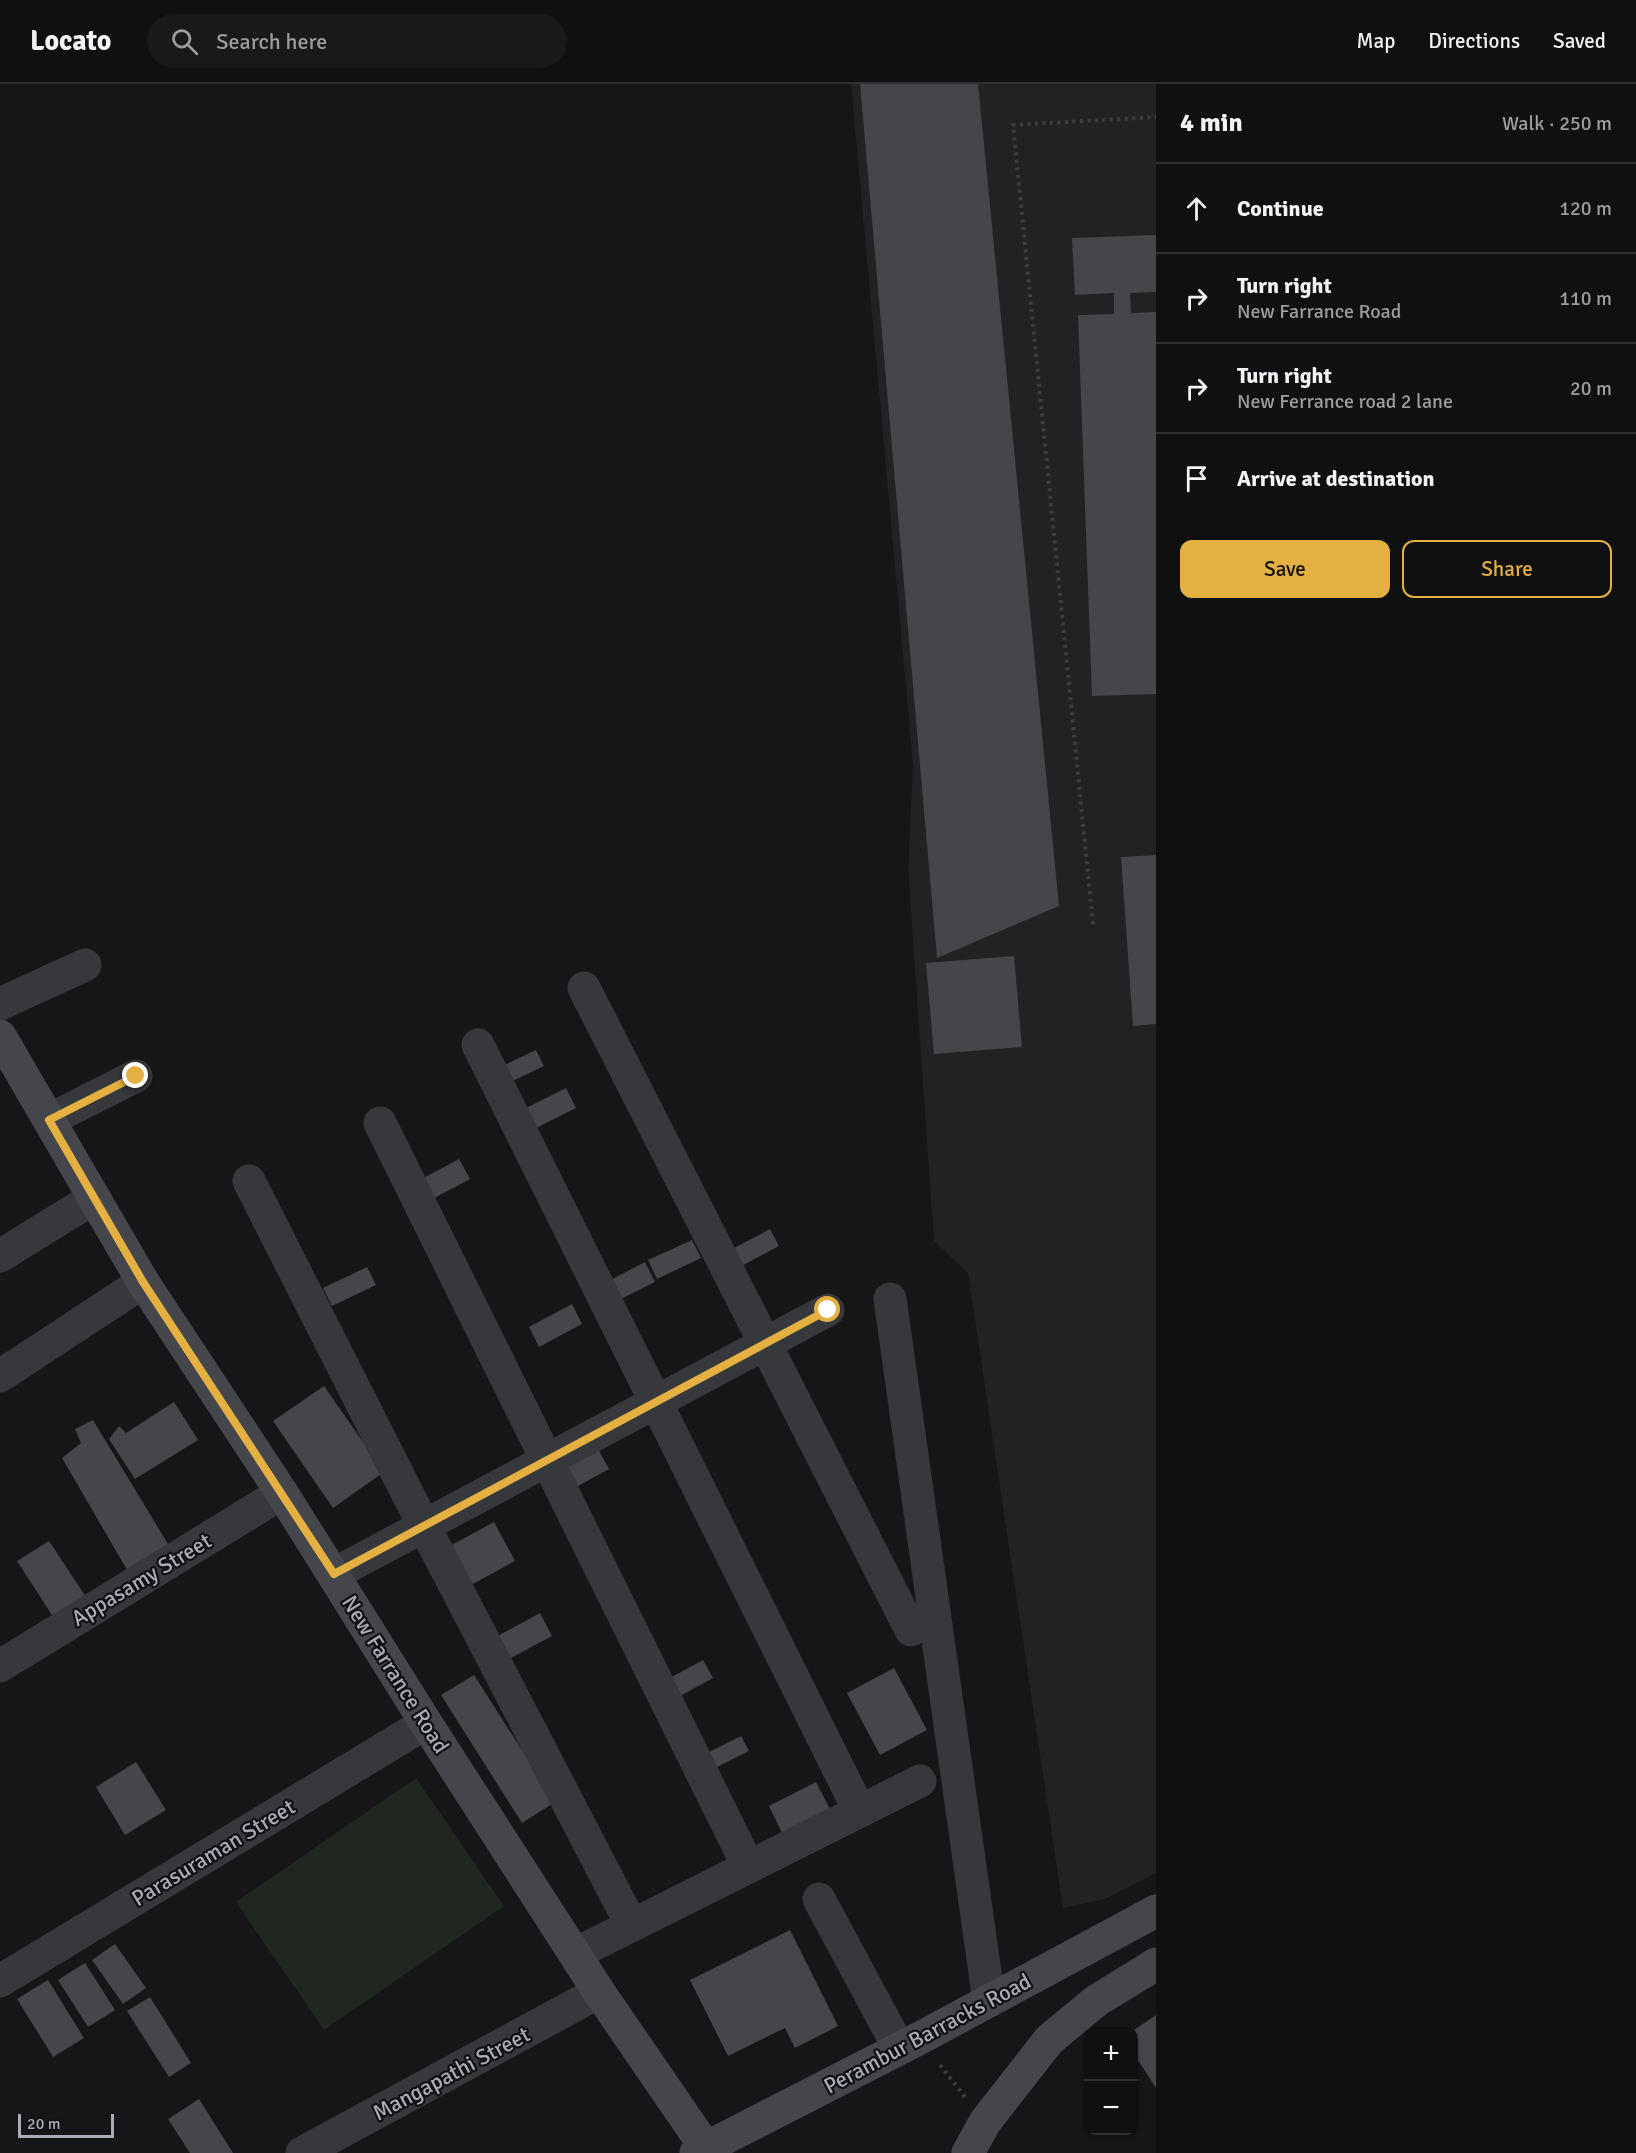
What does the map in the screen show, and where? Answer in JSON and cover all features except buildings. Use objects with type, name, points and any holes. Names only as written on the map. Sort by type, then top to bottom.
[{"type":"street","points":[[0,1004],[85,965]]},
{"type":"street","points":[[585,988],[911,1630]]},
{"type":"street","name":"New Farrance Road","points":[[0,1036],[143,1282],[282,1493],[426,1723],[704,2151]]},
{"type":"street","points":[[478,1045],[859,1810]]},
{"type":"street","points":[[49,1120],[136,1076]]},
{"type":"street","points":[[380,1123],[748,1866]]},
{"type":"street","points":[[249,1181],[424,1526],[631,1924]]},
{"type":"street","points":[[0,1256],[94,1198]]},
{"type":"street","points":[[0,1376],[143,1282]]},
{"type":"street","points":[[890,1299],[989,2001]]},
{"type":"street","points":[[334,1574],[828,1310]]},
{"type":"street","name":"Appasamy Street","points":[[0,1666],[282,1493]]},
{"type":"street","name":"Parasuraman Street","points":[[0,1981],[426,1723]]},
{"type":"street","points":[[575,1954],[920,1781]]},
{"type":"street","points":[[819,1899],[910,2042]]},
{"type":"street","name":"Perambur Barracks Road","points":[[704,2151],[1156,1911]]},
{"type":"street","points":[[968,2153],[986,2122],[1048,2040],[1096,2001],[1156,1964]]},
{"type":"street","name":"Mangapathi Street","points":[[302,2153],[599,1992]]},
{"type":"path","points":[[1093,924],[1013,125],[1156,117]]},
{"type":"path","points":[[910,2042],[943,2069],[986,2122]]},
{"type":"shaded area","points":[[851,84],[1156,84],[1156,1873],[1105,1899],[1063,1908],[968,1273],[934,1241],[908,869],[913,763]]},
{"type":"shaded area","points":[[416,1778],[504,1906],[324,2030],[236,1902]]},
{"type":"route","points":[[136,1076],[49,1120],[143,1282],[334,1574],[828,1310]]}]
